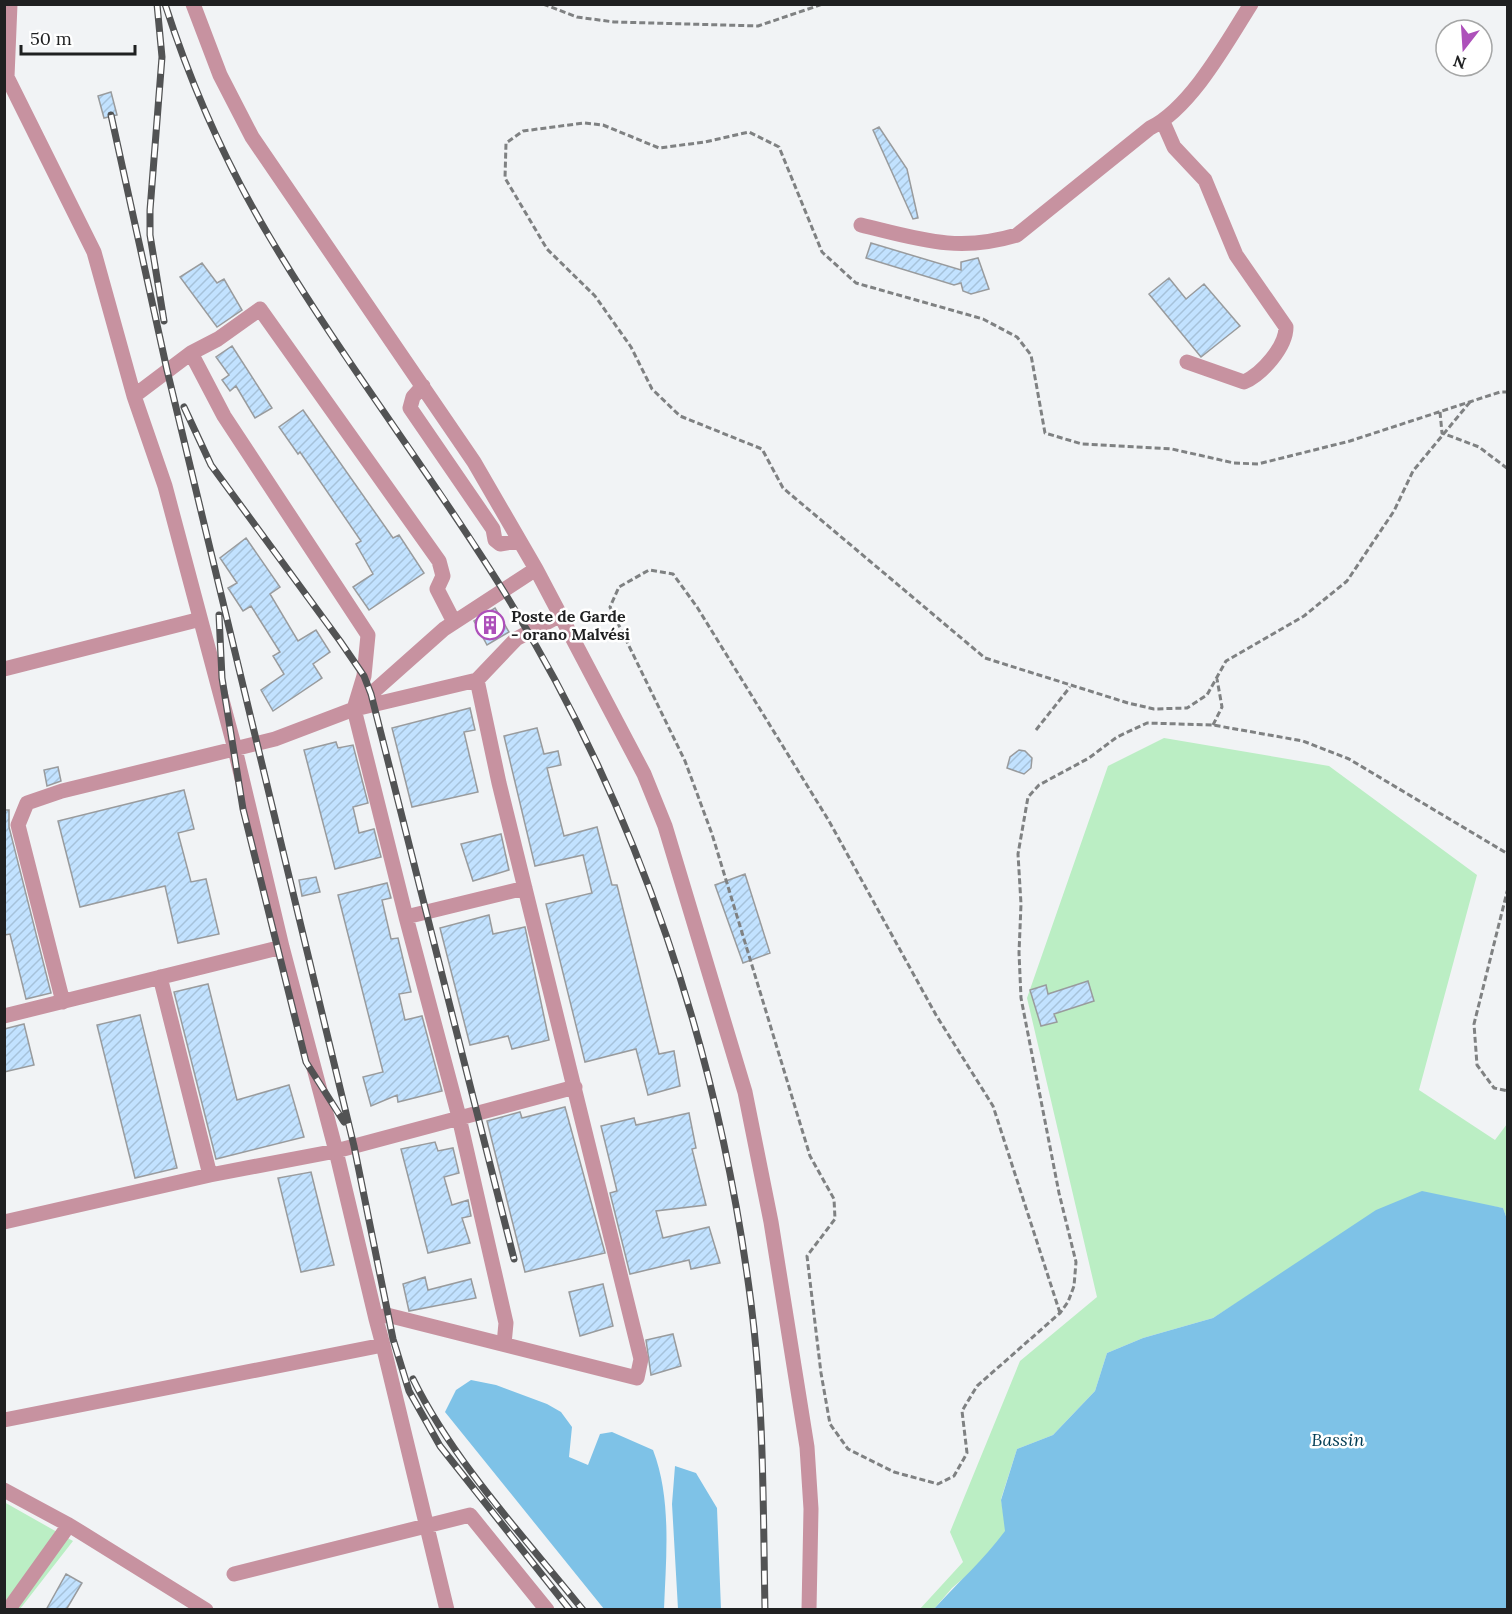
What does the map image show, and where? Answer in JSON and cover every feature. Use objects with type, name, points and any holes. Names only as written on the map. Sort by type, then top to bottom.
[{"type":"street","points":[[10,4],[7,77],[94,252],[134,396],[165,486],[235,749],[282,947],[336,1151],[447,1610]]},
{"type":"street","points":[[194,4],[220,75],[252,137],[474,462],[536,569],[644,774],[665,826],[746,1092],[794,1352],[807,1447],[811,1509],[809,1610]]},
{"type":"street","points":[[861,225],[939,244],[998,241],[1017,235],[1150,128],[1163,122],[1203,78],[1251,4]]},
{"type":"street","points":[[1163,122],[1174,147],[1205,180],[1236,255],[1286,327],[1286,338],[1255,377],[1244,382],[1187,362]]},
{"type":"street","points":[[134,396],[191,352],[218,339],[260,309],[439,561],[442,576],[437,589],[454,622]]},
{"type":"street","points":[[191,352],[224,416],[368,635],[364,676],[354,709],[459,1118],[506,1323],[504,1344]]},
{"type":"street","points":[[423,386],[413,397],[410,408],[493,529],[495,540],[500,544],[519,541]]},
{"type":"street","points":[[354,709],[454,622],[536,569]]},
{"type":"street","points":[[63,1002],[18,825],[27,803],[62,791],[275,739],[354,709],[477,680],[516,639],[561,615]]},
{"type":"street","points":[[4,669],[194,621]]},
{"type":"street","points":[[376,1319],[387,1315],[637,1378],[641,1359],[525,888],[477,680]]},
{"type":"street","points":[[406,917],[525,888]]},
{"type":"street","points":[[4,1016],[282,947]]},
{"type":"street","points":[[160,977],[210,1175]]},
{"type":"street","points":[[4,1222],[210,1175],[336,1151],[575,1087]]},
{"type":"street","points":[[4,1420],[383,1345]]},
{"type":"street","points":[[4,1490],[69,1525],[206,1610]]},
{"type":"street","points":[[234,1574],[470,1515],[547,1610]]},
{"type":"street","points":[[8,1610],[69,1525]]},
{"type":"path","points":[[543,4],[577,17],[614,22],[758,26],[823,4]]},
{"type":"path","points":[[1470,402],[1442,433],[1413,471],[1394,511],[1347,581],[1304,616],[1226,661],[1207,695],[1187,708],[1154,709],[1070,687],[1047,680],[1029,671],[985,658],[783,488],[762,449],[680,416],[652,389],[631,347],[595,296],[547,249],[505,178],[506,143],[522,131],[584,123],[603,125],[659,148],[705,142],[749,132],[766,138],[779,147],[822,252],[856,283],[983,319],[1017,337],[1031,355],[1045,433],[1082,444],[1173,449],[1234,463],[1258,464],[1332,446],[1470,402],[1508,392]]},
{"type":"path","points":[[1440,412],[1442,433]]},
{"type":"path","points":[[1442,433],[1479,447],[1508,469]]},
{"type":"path","points":[[1060,1313],[993,1106],[936,1015],[830,821],[697,607],[673,574],[650,570],[619,587],[610,607],[685,761],[712,834],[810,1156],[834,1198],[835,1219],[807,1256],[821,1373],[830,1424],[848,1449],[894,1472],[938,1484],[954,1476],[967,1453],[962,1411],[977,1386],[1060,1313],[1068,1302],[1074,1286],[1076,1262],[1059,1193],[1021,998],[1017,854],[1028,797],[1039,785],[1089,758],[1117,737],[1147,723],[1213,725],[1303,741],[1349,759],[1508,854]]},
{"type":"path","points":[[1213,725],[1222,707],[1217,677]]},
{"type":"path","points":[[1036,730],[1070,687]]},
{"type":"path","points":[[1508,888],[1474,1024],[1477,1065],[1494,1088],[1508,1091]]},
{"type":"green space","points":[[1164,738],[1329,766],[1477,875],[1419,1090],[1495,1140],[1507,1124],[1507,1219],[1503,1208],[1472,1203],[1285,1272],[1213,1318],[1143,1338],[1107,1353],[1095,1391],[1053,1435],[1017,1449],[1001,1499],[1006,1531],[980,1564],[952,1588],[934,1609],[919,1610],[963,1562],[950,1532],[1020,1361],[1097,1297],[1027,998],[1108,766]]},
{"type":"green space","points":[[4,1502],[73,1541],[20,1609],[5,1609]]},
{"type":"water","name":"Bassin","points":[[1422,1191],[1503,1208],[1507,1219],[1507,1609],[934,1609],[1005,1531],[1001,1500],[1017,1449],[1053,1435],[1095,1391],[1107,1353],[1143,1338],[1213,1318],[1376,1210]]},
{"type":"water","points":[[471,1380],[496,1385],[547,1404],[561,1412],[572,1427],[569,1457],[588,1465],[600,1434],[612,1432],[653,1450],[663,1488],[665,1508],[664,1609],[604,1609],[445,1412],[456,1390]]},
{"type":"water","points":[[675,1466],[696,1473],[717,1508],[721,1609],[678,1609],[672,1504]]},
{"type":"building","points":[[111,92],[117,115],[104,118],[98,96]]},
{"type":"building","points":[[879,127],[907,169],[918,218],[913,219],[873,130]]},
{"type":"building","points":[[871,243],[961,270],[961,262],[978,258],[989,289],[971,294],[963,291],[961,283],[954,285],[866,258]]},
{"type":"building","points":[[202,263],[217,283],[224,279],[242,310],[217,327],[180,277]]},
{"type":"building","points":[[1169,278],[1186,299],[1204,284],[1240,326],[1201,357],[1149,294]]},
{"type":"building","points":[[232,346],[272,408],[255,418],[236,386],[230,391],[222,380],[229,375],[216,357]]},
{"type":"building","points":[[303,410],[393,538],[399,535],[424,573],[369,610],[353,587],[373,574],[356,544],[361,541],[300,452],[298,454],[279,427]]},
{"type":"building","points":[[246,538],[280,587],[270,594],[298,641],[316,630],[330,652],[313,664],[322,678],[273,711],[261,690],[284,674],[273,656],[280,652],[251,606],[243,611],[228,588],[237,583],[220,558]]},
{"type":"building","name":"Poste de Garde - orano Malvési","points":[[495,608],[509,632],[487,645],[474,621]]},
{"type":"building","points":[[470,708],[475,730],[464,732],[478,792],[412,807],[392,728]]},
{"type":"building","points":[[537,728],[544,754],[558,751],[561,765],[547,768],[564,836],[597,827],[612,885],[617,885],[659,1054],[674,1051],[680,1086],[648,1095],[636,1049],[585,1062],[546,904],[592,893],[583,855],[535,866],[504,736]]},
{"type":"building","points":[[336,742],[338,748],[353,745],[368,803],[353,807],[359,833],[374,829],[381,857],[335,869],[304,750]]},
{"type":"building","points":[[1019,750],[1025,751],[1032,758],[1031,768],[1024,774],[1007,768],[1010,757]]},
{"type":"building","points":[[58,767],[61,781],[47,786],[44,770]]},
{"type":"building","points":[[184,790],[194,829],[178,833],[191,882],[206,879],[219,934],[178,943],[165,886],[80,907],[58,821]]},
{"type":"building","points":[[4,810],[9,810],[9,827],[51,993],[26,999],[10,934],[4,935]]},
{"type":"building","points":[[501,834],[509,870],[473,881],[461,844]]},
{"type":"building","points":[[745,874],[770,953],[743,963],[715,885]]},
{"type":"building","points":[[316,877],[320,892],[302,896],[299,880]]},
{"type":"building","points":[[387,883],[391,898],[382,900],[391,939],[398,938],[411,992],[399,994],[405,1020],[422,1016],[442,1091],[398,1102],[397,1095],[371,1106],[363,1077],[383,1072],[338,895]]},
{"type":"building","points":[[489,915],[493,934],[525,927],[549,1040],[512,1049],[508,1036],[470,1045],[440,928]]},
{"type":"building","points":[[1088,981],[1094,1001],[1054,1014],[1057,1022],[1041,1026],[1030,990],[1046,985],[1048,994]]},
{"type":"building","points":[[208,984],[237,1100],[289,1085],[304,1137],[216,1159],[174,992]]},
{"type":"building","points":[[140,1015],[177,1168],[135,1178],[97,1025]]},
{"type":"building","points":[[24,1024],[34,1065],[4,1072],[4,1029]]},
{"type":"building","points":[[565,1107],[605,1253],[525,1272],[487,1121],[520,1112],[522,1118]]},
{"type":"building","points":[[689,1113],[696,1148],[692,1149],[706,1205],[656,1211],[663,1238],[709,1227],[720,1263],[691,1269],[689,1260],[630,1274],[610,1193],[617,1191],[601,1126],[634,1118],[636,1125]]},
{"type":"building","points":[[435,1142],[438,1151],[453,1148],[459,1173],[444,1177],[452,1205],[468,1200],[471,1216],[462,1218],[470,1243],[428,1253],[401,1149]]},
{"type":"building","points":[[311,1172],[334,1265],[301,1272],[278,1178]]},
{"type":"building","points":[[425,1277],[428,1290],[471,1279],[476,1298],[409,1311],[403,1284]]},
{"type":"building","points":[[603,1284],[613,1326],[580,1336],[569,1292]]},
{"type":"building","points":[[673,1334],[681,1366],[651,1375],[646,1340]]},
{"type":"building","points":[[66,1574],[82,1583],[66,1610],[46,1610]]},
{"type":"railway","points":[[157,4],[162,57],[150,235],[164,321]]},
{"type":"railway","points":[[165,4],[186,64],[211,123],[253,209],[326,327],[448,505],[506,595],[553,677],[596,761],[634,848],[666,936],[694,1026],[718,1117],[737,1210],[751,1303],[758,1379],[765,1610]]},
{"type":"railway","points":[[111,115],[167,370],[354,1146],[393,1339],[409,1391],[440,1446],[570,1610]]},
{"type":"railway","points":[[184,407],[211,465],[340,641],[364,676],[371,694],[514,1259]]},
{"type":"railway","points":[[219,615],[222,678],[243,809],[306,1062],[344,1122]]},
{"type":"railway","points":[[413,1379],[429,1410],[469,1469],[583,1610]]},
{"type":"place","name":"Poste de Garde - orano Malvési","points":[[490,625]]}]
